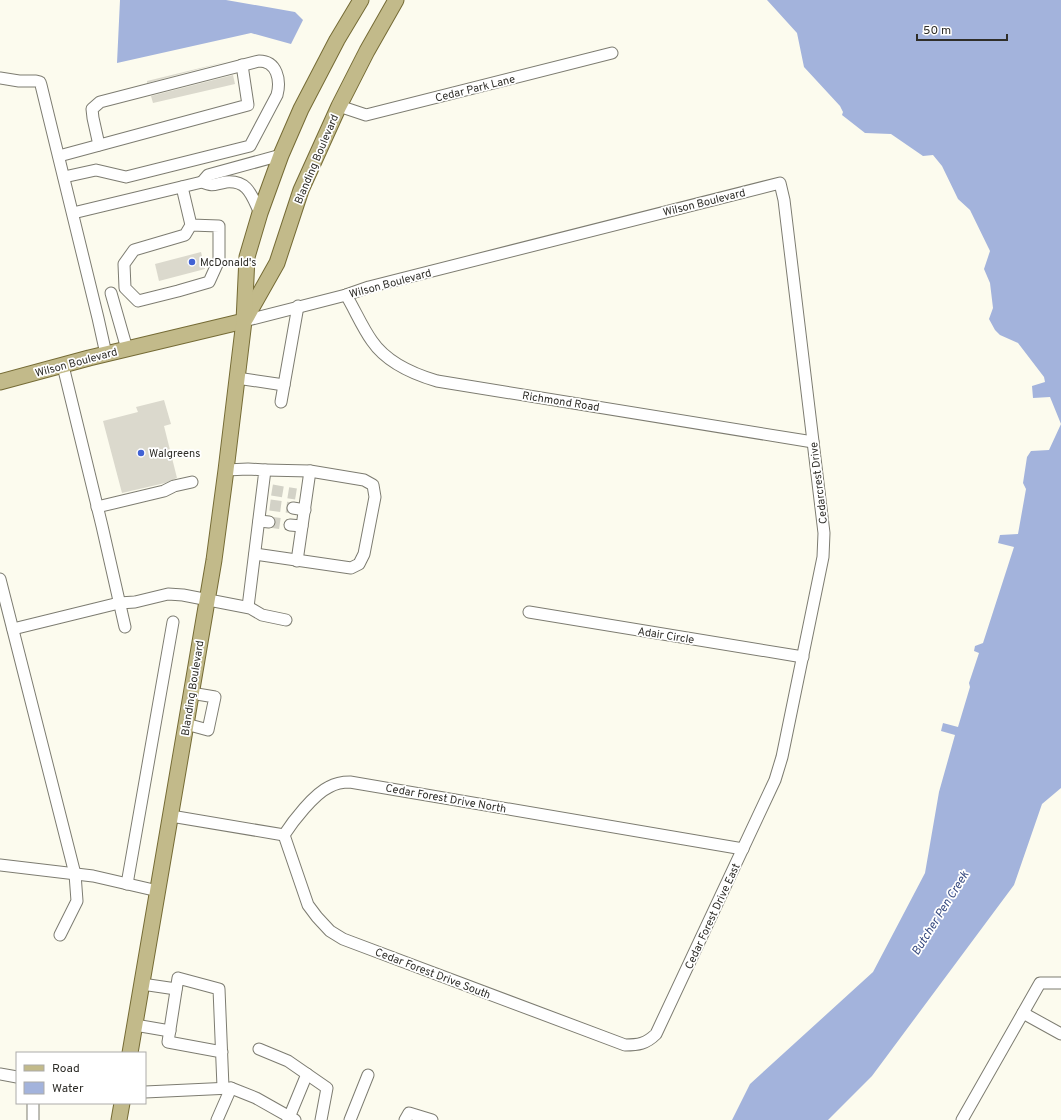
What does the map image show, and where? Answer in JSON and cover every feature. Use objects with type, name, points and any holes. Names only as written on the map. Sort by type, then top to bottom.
[{"type":"main road","name":"Blanding Boulevard","points":[[130,1052],[207,599],[226,470],[244,321],[247,257],[260,213],[281,155],[305,102],[337,40],[361,0]]},
{"type":"main road","name":"Blanding Boulevard","points":[[244,321],[277,263],[302,190],[339,106],[367,51],[396,0]]},
{"type":"main road","name":"Wilson Boulevard","points":[[0,382],[106,354],[244,321]]},
{"type":"main road","points":[[119,1120],[122,1104]]},
{"type":"street","name":"Cedar Park Lane","points":[[339,106],[366,115],[612,53]]},
{"type":"street","points":[[64,177],[96,170],[126,177],[250,146],[277,95],[279,88],[277,75],[272,65],[267,61],[259,61],[100,102],[92,109],[99,145]]},
{"type":"street","points":[[58,156],[248,105],[242,65]]},
{"type":"street","points":[[0,78],[40,82],[106,354]]},
{"type":"street","points":[[202,182],[208,174],[281,155]]},
{"type":"street","points":[[72,213],[202,182],[211,186],[225,182],[236,182],[245,186],[250,192],[260,213]]},
{"type":"street","name":"Wilson Boulevard","points":[[244,321],[346,295],[392,281],[780,183]]},
{"type":"street","name":"Cedarcrest Drive","points":[[776,780],[823,557],[824,533],[784,200],[780,183]]},
{"type":"street","points":[[182,187],[191,225],[185,235],[134,250],[124,264],[125,288],[138,301],[209,282],[219,260],[219,226],[191,225]]},
{"type":"street","points":[[93,298],[125,288]]},
{"type":"street","points":[[110,293],[127,349]]},
{"type":"street","name":"Richmond Road","points":[[346,295],[372,342],[385,355],[403,368],[419,376],[437,381],[813,442]]},
{"type":"street","points":[[281,402],[298,306]]},
{"type":"street","points":[[62,366],[125,627]]},
{"type":"street","points":[[237,378],[284,385]]},
{"type":"street","points":[[226,470],[248,469],[310,471],[364,480],[373,485],[375,497],[364,554],[359,564],[351,568],[254,554]]},
{"type":"street","points":[[248,607],[254,554],[264,521],[268,490],[265,470]]},
{"type":"street","points":[[297,560],[304,510],[301,495],[310,471]]},
{"type":"street","points":[[97,507],[164,491],[174,486],[192,482]]},
{"type":"street","points":[[293,508],[304,510]]},
{"type":"street","points":[[290,525],[302,526]]},
{"type":"street","points":[[0,578],[75,874],[77,901],[60,935]]},
{"type":"street","points":[[13,629],[119,603],[135,602],[168,594],[183,595],[248,607],[262,614],[286,620]]},
{"type":"street","name":"Adair Circle","points":[[529,612],[803,657]]},
{"type":"street","points":[[128,884],[173,622]]},
{"type":"street","points":[[186,724],[208,730],[215,697],[191,693]]},
{"type":"street","name":"Cedar Forest Drive East","points":[[640,1045],[650,1040],[656,1034],[776,780]]},
{"type":"street","name":"Cedar Forest Drive North","points":[[284,835],[294,821],[319,794],[328,787],[338,783],[350,782],[743,849]]},
{"type":"street","points":[[171,816],[284,835]]},
{"type":"street","name":"Cedar Forest Drive South","points":[[284,835],[308,905],[316,918],[330,931],[343,939],[625,1045],[640,1045]]},
{"type":"street","points":[[0,865],[93,876],[158,891]]},
{"type":"street","points":[[216,1120],[227,1088],[222,1052],[219,989],[178,978],[168,1042],[222,1052]]},
{"type":"street","points":[[962,1120],[1040,983],[1061,983]]},
{"type":"street","points":[[142,984],[176,989]]},
{"type":"street","points":[[1023,1013],[1061,1034]]},
{"type":"street","points":[[135,1025],[170,1031]]},
{"type":"street","points":[[259,1049],[288,1061],[327,1088],[321,1120]]},
{"type":"street","points":[[0,1074],[16,1077]]},
{"type":"street","points":[[146,1092],[227,1088],[256,1098],[291,1119],[307,1074]]},
{"type":"street","points":[[350,1120],[368,1075]]},
{"type":"street","points":[[33,1104],[33,1120]]},
{"type":"street","points":[[405,1120],[409,1112],[432,1120]]},
{"type":"water","points":[[120,0],[226,0],[295,12],[303,20],[291,44],[251,33],[117,63]]},
{"type":"water","points":[[767,0],[1061,0],[1061,424],[1050,397],[1033,398],[1032,386],[1045,382],[1044,377],[1018,343],[1000,335],[995,330],[989,319],[993,308],[990,283],[984,269],[990,251],[970,210],[958,199],[942,166],[933,155],[923,156],[891,134],[865,133],[842,115],[843,112],[840,106],[804,67],[797,33]]},
{"type":"water","name":"Butcher Pen Creek","points":[[1061,424],[1061,788],[1042,804],[1014,885],[872,1076],[828,1120],[732,1120],[750,1084],[873,972],[925,873],[939,792],[955,735],[941,731],[943,723],[958,727],[970,687],[969,683],[979,653],[974,651],[975,646],[983,643],[1014,547],[998,543],[1000,535],[1018,534],[1026,489],[1023,483],[1027,457],[1031,451],[1049,450]]},
{"type":"building","points":[[229,61],[147,83],[147,81]]},
{"type":"building","points":[[233,75],[235,84],[153,103],[151,96]]},
{"type":"building","points":[[201,252],[205,269],[159,281],[155,264]]},
{"type":"building","name":"Walgreens","points":[[164,400],[171,424],[164,426],[177,478],[165,483],[122,493],[103,421],[138,412],[136,407]]},
{"type":"tunnel","points":[[272,490],[296,494]]},
{"type":"tunnel","points":[[270,505],[293,508]]},
{"type":"tunnel","points":[[269,522],[290,525]]},
{"type":"place","name":"McDonald's","points":[[192,262]]},
{"type":"place","name":"Walgreens","points":[[141,453]]}]
